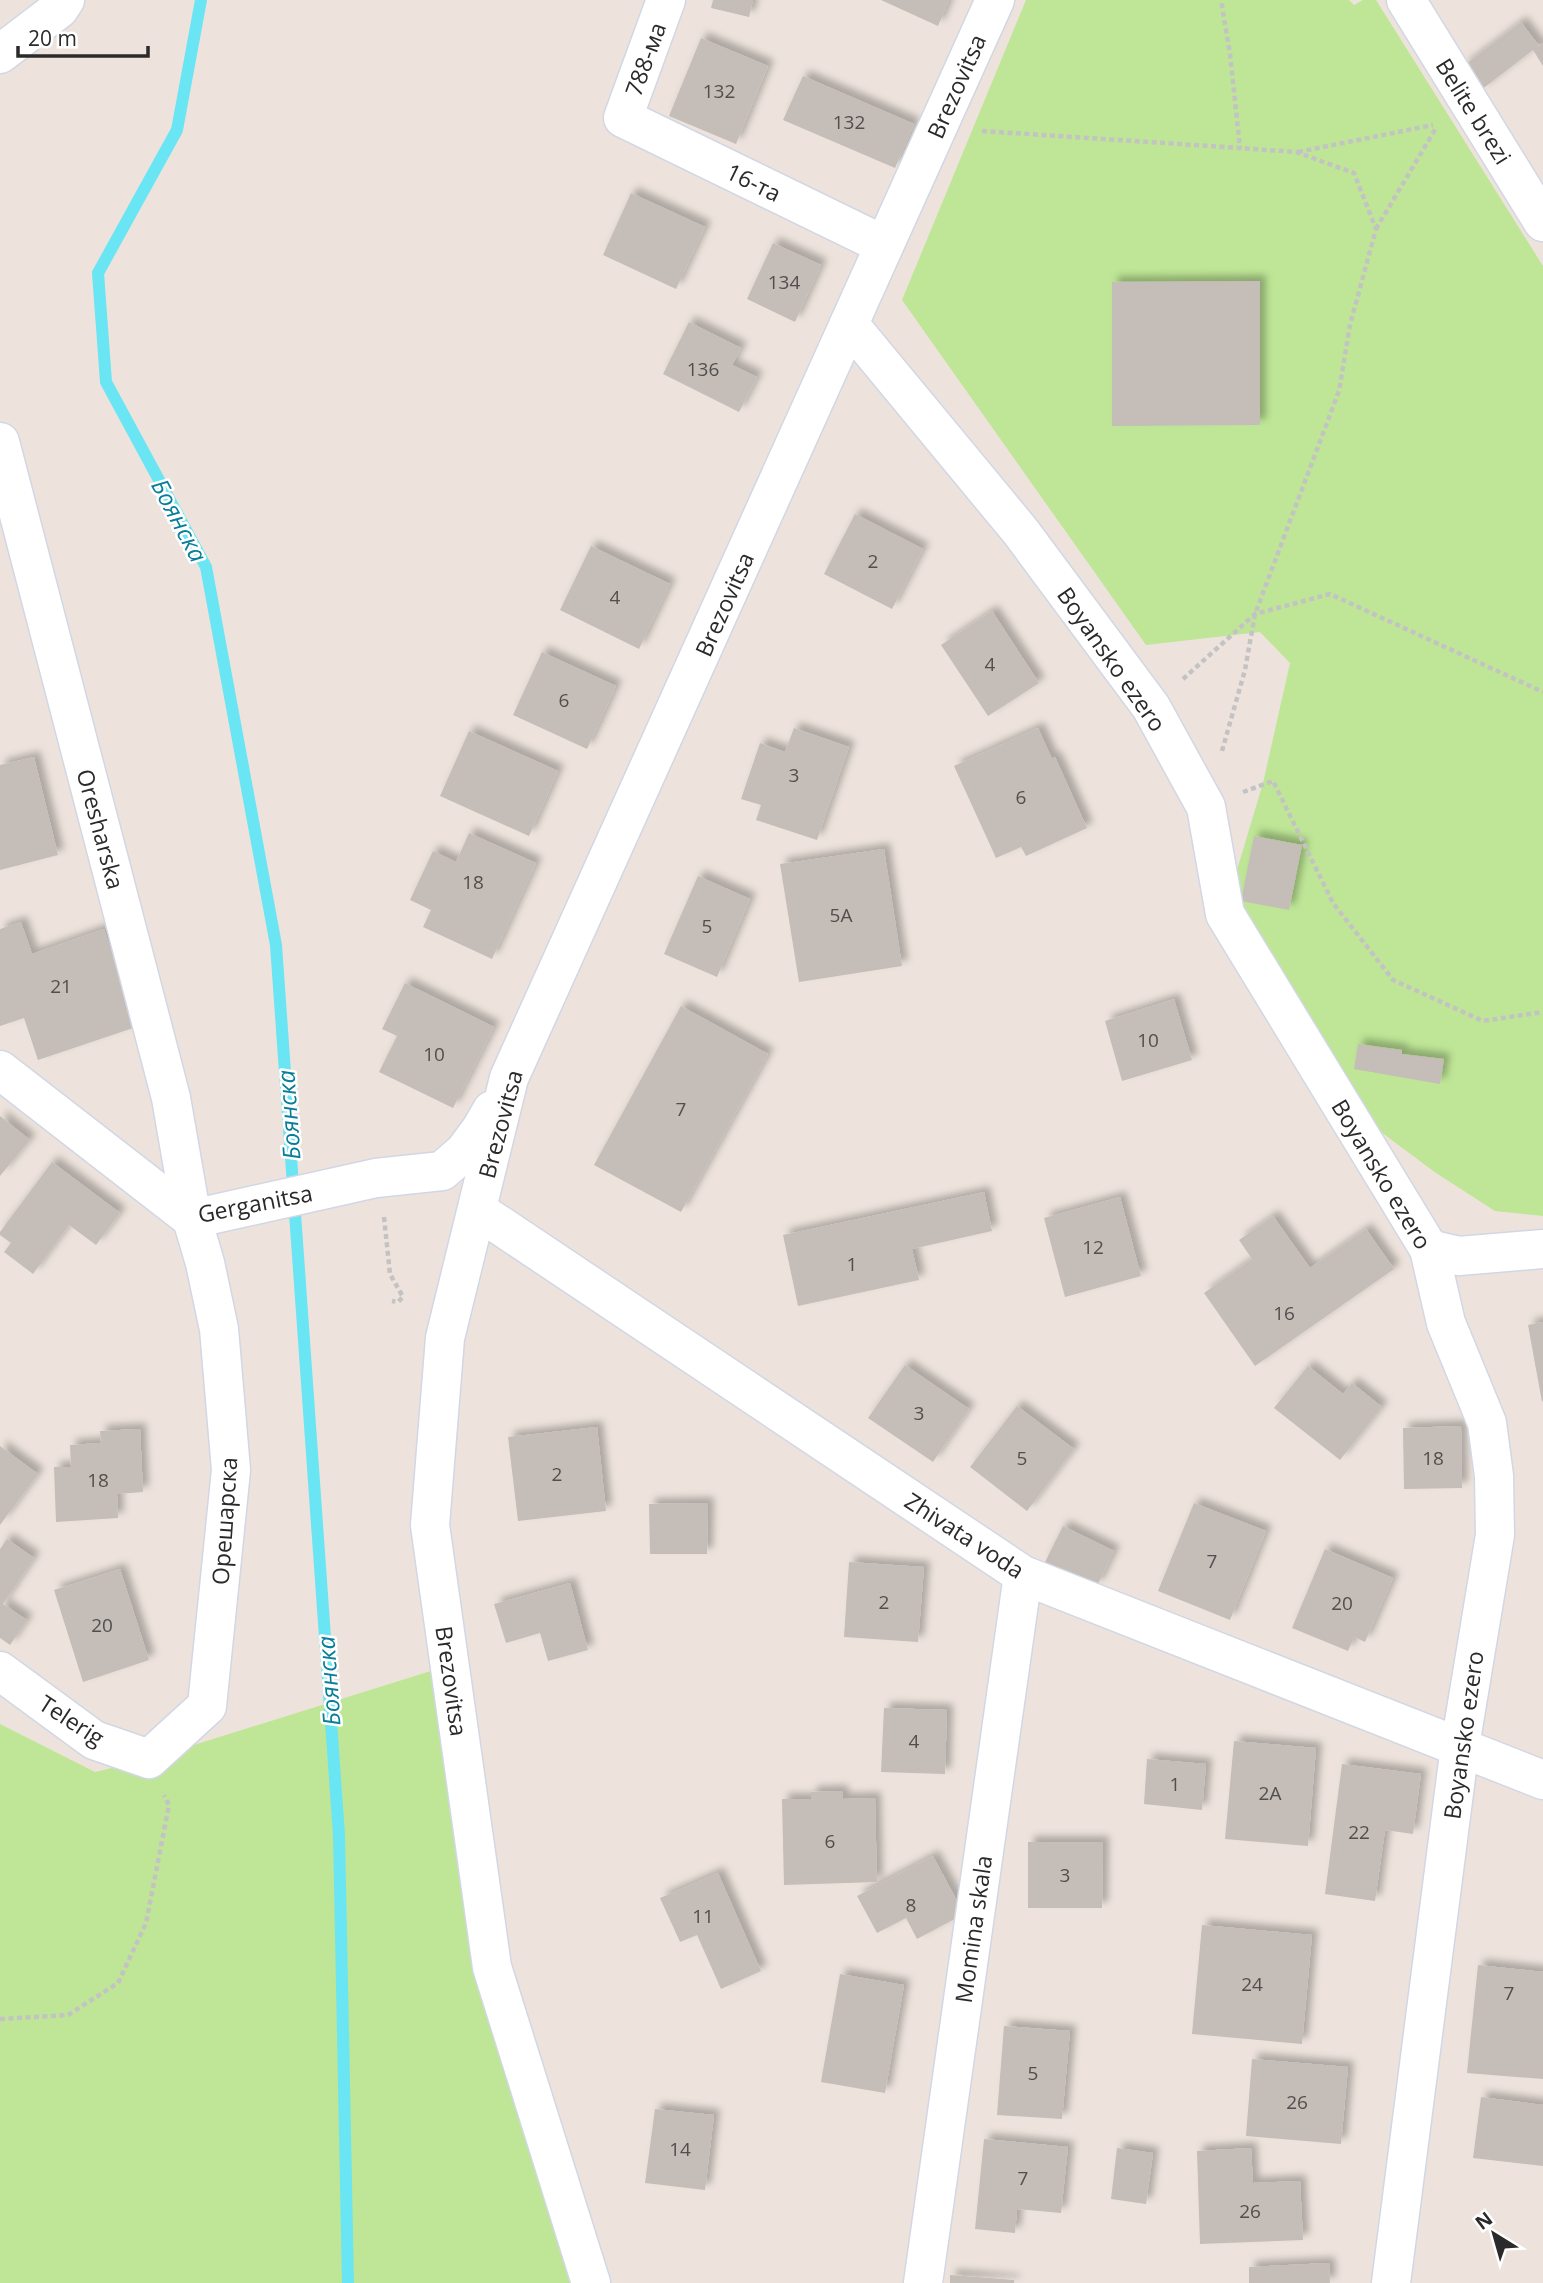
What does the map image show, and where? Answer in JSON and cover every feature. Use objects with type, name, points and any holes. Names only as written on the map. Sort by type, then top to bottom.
[{"type":"street","points":[[0,54],[59,9],[65,0]]},
{"type":"street","name":"788-ма","points":[[623,118],[666,0]]},
{"type":"street","name":"Brezovitsa","points":[[591,2283],[492,1967],[430,1525],[445,1338],[509,1078],[995,0]]},
{"type":"street","name":"Belite brezi","points":[[1406,0],[1543,222]]},
{"type":"street","name":"16-та","points":[[623,118],[884,245]]},
{"type":"street","name":"Boyansko ezero","points":[[849,324],[1021,532],[1151,707],[1206,807],[1224,914],[1429,1249],[1446,1323],[1487,1423],[1494,1476],[1495,1535],[1460,1746],[1391,2283]]},
{"type":"street","name":"Oresharska","points":[[0,442],[171,1098],[192,1219]]},
{"type":"street","name":"Gerganitsa","points":[[0,1070],[192,1219],[378,1178],[442,1171],[464,1152],[481,1129],[509,1078]]},
{"type":"street","name":"Zhivata voda","points":[[477,1210],[1023,1575],[1543,1780]]},
{"type":"street","name":"Орешарска","points":[[149,1759],[207,1706],[231,1470],[219,1329],[205,1263],[192,1219]]},
{"type":"street","points":[[1429,1249],[1459,1256],[1543,1249]]},
{"type":"street","name":"Momina skala","points":[[923,2283],[1023,1575]]},
{"type":"street","name":"Telerig","points":[[0,1671],[94,1740],[149,1759]]},
{"type":"path","points":[[1221,0],[1240,148]]},
{"type":"path","points":[[968,130],[1296,152],[1438,124],[1376,229],[1350,326],[1339,391],[1255,614],[1245,670],[1206,807]]},
{"type":"path","points":[[1296,152],[1354,173],[1376,229]]},
{"type":"path","points":[[1151,707],[1255,614],[1330,594],[1543,692]]},
{"type":"path","points":[[1206,807],[1264,783],[1273,782],[1333,903],[1393,980],[1483,1021],[1543,1012]]},
{"type":"path","points":[[378,1178],[390,1274],[403,1297],[398,1302],[392,1301]]},
{"type":"path","points":[[0,2019],[68,2015],[118,1983],[146,1923],[169,1805],[149,1759]]},
{"type":"green space","points":[[1026,0],[1349,0],[1354,5],[1363,0],[1376,0],[1543,266],[1543,1216],[1495,1211],[1436,1173],[1381,1132],[1283,978],[1231,890],[1263,783],[1290,663],[1260,632],[1146,645],[902,300]]},
{"type":"green space","points":[[450,1665],[492,1967],[591,2283],[0,2283],[0,1724],[95,1772],[149,1759]]},
{"type":"building","points":[[713,0],[753,0],[749,17],[711,8]]},
{"type":"building","points":[[881,0],[949,0],[938,26]]},
{"type":"building","points":[[1521,22],[1539,46],[1543,43],[1543,66],[1533,50],[1481,90],[1463,66]]},
{"type":"building","points":[[701,38],[768,66],[736,144],[669,116]]},
{"type":"building","points":[[803,76],[914,124],[895,168],[783,120]]},
{"type":"building","points":[[631,193],[705,227],[676,289],[603,255]]},
{"type":"building","points":[[773,243],[821,265],[795,322],[747,299]]},
{"type":"building","points":[[1260,281],[1260,425],[1112,426],[1112,282]]},
{"type":"building","points":[[689,322],[741,348],[732,365],[757,377],[739,412],[663,374]]},
{"type":"building","points":[[855,514],[923,549],[892,609],[824,574]]},
{"type":"building","points":[[591,546],[670,584],[639,649],[560,610]]},
{"type":"building","points":[[992,611],[1039,683],[988,716],[941,645]]},
{"type":"building","points":[[542,652],[616,686],[587,749],[513,715]]},
{"type":"building","points":[[794,728],[849,747],[817,840],[756,820],[761,805],[741,799],[760,743],[785,752]]},
{"type":"building","points":[[1038,728],[1052,759],[1055,757],[1087,828],[1026,856],[1021,847],[996,858],[954,766]]},
{"type":"building","points":[[469,731],[558,771],[529,836],[440,796]]},
{"type":"building","points":[[34,757],[58,855],[0,870],[0,765]]},
{"type":"building","points":[[469,833],[536,863],[492,959],[423,927],[431,910],[410,900],[433,851],[456,862]]},
{"type":"building","points":[[1254,836],[1302,845],[1289,910],[1241,901]]},
{"type":"building","points":[[884,849],[902,966],[799,982],[780,864]]},
{"type":"building","points":[[698,876],[750,899],[717,977],[664,954]]},
{"type":"building","points":[[21,922],[32,954],[104,929],[136,1027],[38,1060],[24,1018],[0,1026],[0,929]]},
{"type":"building","points":[[405,983],[494,1027],[453,1108],[379,1072],[397,1036],[382,1029]]},
{"type":"building","points":[[1174,999],[1192,1060],[1122,1081],[1105,1021]]},
{"type":"building","points":[[681,1006],[768,1054],[681,1212],[594,1165]]},
{"type":"building","points":[[1358,1044],[1402,1050],[1402,1054],[1444,1059],[1440,1084],[1354,1069]]},
{"type":"building","points":[[0,1116],[30,1140],[0,1176]]},
{"type":"building","points":[[52,1162],[120,1213],[96,1245],[69,1225],[33,1274],[4,1252],[11,1243],[0,1235],[0,1232]]},
{"type":"building","points":[[984,1192],[992,1231],[912,1249],[919,1280],[798,1306],[783,1235]]},
{"type":"building","points":[[1120,1197],[1141,1276],[1065,1297],[1044,1218]]},
{"type":"building","points":[[1273,1216],[1310,1268],[1366,1229],[1394,1269],[1255,1366],[1204,1293],[1252,1259],[1239,1240]]},
{"type":"building","points":[[1543,1322],[1543,1401],[1542,1402],[1528,1325]]},
{"type":"building","points":[[905,1365],[969,1409],[933,1462],[868,1418]]},
{"type":"building","points":[[1308,1366],[1343,1394],[1352,1383],[1382,1407],[1340,1460],[1274,1408]]},
{"type":"building","points":[[1017,1406],[1074,1449],[1027,1511],[970,1467]]},
{"type":"building","points":[[1461,1426],[1462,1488],[1404,1489],[1403,1428]]},
{"type":"building","points":[[597,1427],[606,1511],[518,1521],[508,1437]]},
{"type":"building","points":[[140,1429],[143,1492],[117,1494],[118,1518],[56,1522],[54,1467],[71,1467],[70,1445],[101,1443],[100,1431]]},
{"type":"building","points":[[0,1446],[38,1474],[0,1525]]},
{"type":"building","points":[[708,1503],[707,1554],[650,1554],[649,1504]]},
{"type":"building","points":[[1194,1503],[1266,1531],[1230,1620],[1158,1591]]},
{"type":"building","points":[[1063,1526],[1114,1551],[1097,1586],[1045,1562]]},
{"type":"building","points":[[7,1539],[34,1558],[3,1604],[27,1620],[10,1645],[0,1638],[0,1549]]},
{"type":"building","points":[[1325,1549],[1393,1578],[1365,1642],[1354,1637],[1348,1651],[1292,1628]]},
{"type":"building","points":[[849,1562],[924,1567],[918,1642],[844,1637]]},
{"type":"building","points":[[120,1569],[149,1660],[83,1682],[54,1590]]},
{"type":"building","points":[[570,1583],[588,1650],[548,1661],[540,1633],[506,1643],[494,1604]]},
{"type":"building","points":[[884,1708],[947,1710],[945,1774],[881,1772]]},
{"type":"building","points":[[1234,1741],[1316,1748],[1308,1846],[1225,1839]]},
{"type":"building","points":[[1147,1759],[1206,1764],[1202,1810],[1144,1804]]},
{"type":"building","points":[[1342,1764],[1421,1774],[1413,1834],[1385,1830],[1375,1901],[1325,1894]]},
{"type":"building","points":[[842,1791],[843,1799],[875,1798],[877,1882],[784,1885],[782,1799],[811,1799],[811,1792]]},
{"type":"building","points":[[1028,1842],[1103,1842],[1102,1908],[1028,1908]]},
{"type":"building","points":[[933,1856],[964,1914],[917,1939],[906,1918],[877,1933],[857,1896]]},
{"type":"building","points":[[718,1873],[761,1971],[721,1989],[697,1935],[680,1942],[660,1898]]},
{"type":"building","points":[[1202,1925],[1312,1935],[1302,2044],[1192,2034]]},
{"type":"building","points":[[1478,1965],[1543,1972],[1543,2079],[1467,2073]]},
{"type":"building","points":[[840,1974],[904,1985],[885,2093],[821,2082]]},
{"type":"building","points":[[1004,2026],[1070,2031],[1062,2119],[997,2115]]},
{"type":"building","points":[[1252,2059],[1348,2067],[1341,2144],[1246,2136]]},
{"type":"building","points":[[1481,2097],[1543,2105],[1543,2166],[1473,2158]]},
{"type":"building","points":[[655,2109],[714,2115],[705,2190],[645,2183]]},
{"type":"building","points":[[984,2139],[1068,2147],[1061,2213],[1017,2209],[1015,2233],[975,2229]]},
{"type":"building","points":[[1117,2148],[1153,2153],[1146,2204],[1111,2199]]},
{"type":"building","points":[[1251,2148],[1253,2183],[1300,2181],[1303,2240],[1200,2244],[1197,2151]]},
{"type":"building","points":[[1329,2263],[1330,2283],[1249,2283],[1249,2267]]},
{"type":"building","points":[[950,2275],[1014,2280],[1014,2283],[950,2283]]},
{"type":"waterway","name":"Боянска","points":[[201,0],[177,130],[98,273],[106,382],[206,567],[276,945],[339,1835],[348,2283]]}]
